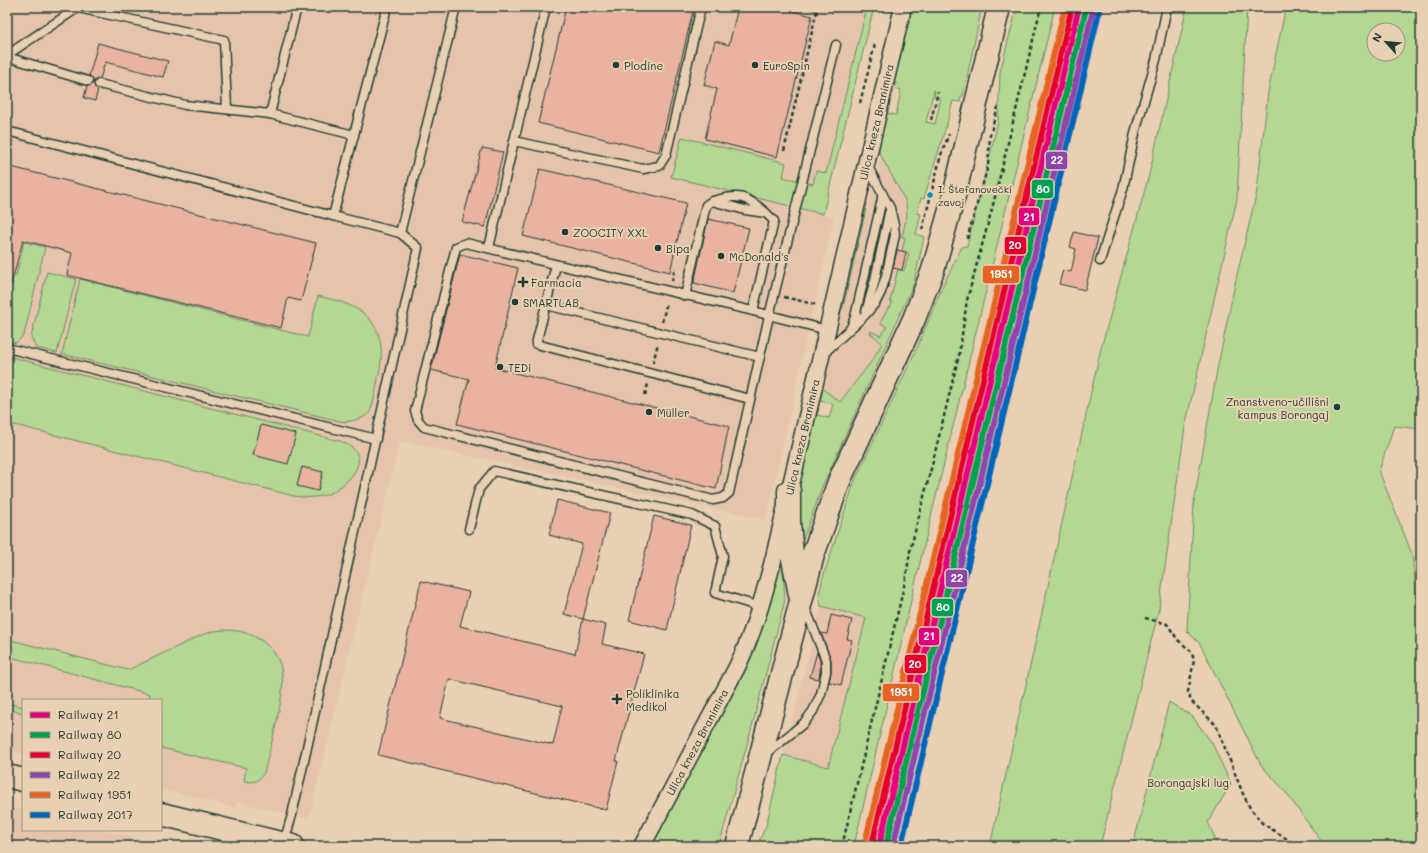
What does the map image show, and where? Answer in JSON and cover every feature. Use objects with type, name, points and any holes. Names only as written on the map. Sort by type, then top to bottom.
[{"type":"main road","points":[[737,846],[801,598],[813,555],[830,504],[853,450],[914,319],[934,270],[952,204],[999,7]]},
{"type":"main road","points":[[789,491],[789,523],[792,554],[801,598]]},
{"type":"main road","points":[[7,776],[22,780]]},
{"type":"main road","points":[[162,814],[286,845]]},
{"type":"street","name":"Ulica kneza Branimira","points":[[642,846],[739,661],[749,639],[760,606],[774,557],[903,7]]},
{"type":"lane","points":[[270,114],[297,7]]},
{"type":"lane","points":[[333,216],[387,7]]},
{"type":"lane","points":[[400,233],[456,7]]},
{"type":"lane","points":[[489,248],[546,7]]},
{"type":"lane","points":[[514,141],[643,169],[659,166],[666,155],[701,7]]},
{"type":"lane","points":[[1100,261],[1123,189],[1136,129],[1156,60],[1167,7]]},
{"type":"lane","points":[[7,56],[78,8],[224,40],[227,109]]},
{"type":"lane","points":[[827,330],[769,316],[754,311],[685,296],[466,243],[456,247],[415,410],[418,420],[424,427],[713,500],[723,498],[729,493],[769,316],[836,45]]},
{"type":"lane","points":[[7,56],[88,81]]},
{"type":"lane","points":[[99,84],[186,105],[270,114],[354,135]]},
{"type":"lane","points":[[7,131],[400,233],[418,248],[286,845]]},
{"type":"lane","points":[[821,357],[866,314],[876,302],[886,276],[895,235],[894,225],[890,208],[866,163]]},
{"type":"lane","points":[[851,328],[855,317],[882,194]]},
{"type":"lane","points":[[685,296],[706,205],[712,201],[745,210],[766,213],[774,221],[754,311]]},
{"type":"lane","points":[[556,265],[536,344],[750,399]]},
{"type":"lane","points":[[546,305],[760,357]]},
{"type":"lane","points":[[7,348],[376,439]]},
{"type":"lane","points":[[469,529],[479,489],[494,471],[692,515],[715,526],[723,556],[715,593],[760,606]]},
{"type":"lane","points":[[759,760],[804,723],[813,711],[821,694],[826,672],[826,660],[801,598]]},
{"type":"path","points":[[784,151],[818,10],[807,7]]},
{"type":"path","points":[[842,846],[906,578],[910,551],[932,469],[959,355],[968,300],[992,209],[1041,7]]},
{"type":"path","points":[[860,103],[875,44]]},
{"type":"path","points":[[931,120],[938,92]]},
{"type":"path","points":[[967,239],[988,166],[990,135],[998,107]]},
{"type":"path","points":[[922,230],[940,155],[951,127]]},
{"type":"path","points":[[783,297],[821,306]]},
{"type":"path","points":[[1145,618],[1168,624],[1178,640],[1192,650],[1194,660],[1188,692],[1191,701],[1216,725],[1242,794],[1250,808],[1262,823],[1298,846]]},
{"type":"shaded area","points":[[7,7],[874,7],[823,214],[834,217],[766,520],[400,441],[309,819],[237,802],[236,808],[162,789],[162,699],[22,699],[22,754],[7,750]]},
{"type":"shaded area","points":[[881,156],[906,202],[907,215],[902,237],[905,238],[902,251],[909,253],[904,271],[902,270],[891,301],[892,303],[890,309],[880,323],[887,327],[880,336],[870,333],[882,343],[874,358],[840,402],[821,387],[843,308]]},
{"type":"shaded area","points":[[821,606],[866,618],[828,767],[783,755]]},
{"type":"shaded area","points":[[7,806],[22,810],[22,831],[106,831],[164,846],[7,846]]},
{"type":"green space","points":[[867,7],[874,7],[823,214],[671,177],[682,137],[786,163],[783,177],[813,184],[816,171],[826,173]]},
{"type":"green space","points":[[912,7],[982,7],[963,96],[961,96],[960,102],[953,101],[924,199],[921,198],[917,213],[921,214],[916,234],[924,237],[914,283],[823,485],[801,541],[798,488],[816,407],[819,408],[817,415],[829,418],[833,404],[820,401],[823,389],[840,402],[874,358],[882,343],[870,333],[871,331],[880,336],[887,327],[880,323],[892,303],[890,301],[898,269],[904,271],[909,253],[902,251],[905,238],[902,237],[907,215],[906,202],[879,152],[886,113],[896,115],[901,90],[895,88],[896,83],[894,82]],"holes":[[[934,90],[934,97],[941,98],[935,124],[926,122]]]},
{"type":"green space","points":[[1017,7],[1055,7],[922,554],[854,846],[757,846],[766,826],[783,755],[828,767],[866,618],[821,606],[819,595],[823,577],[855,480],[917,348],[943,285],[962,247],[967,246],[998,122],[1000,72]]},
{"type":"green space","points":[[1187,7],[1247,7],[1237,199],[1185,427],[1159,609],[1100,846],[990,846],[1100,352],[1149,175]]},
{"type":"green space","name":"Znanstveno-učilišni kampus Borongaj","points":[[1292,7],[1421,7],[1421,429],[1394,426],[1379,471],[1412,554],[1419,620],[1421,623],[1421,846],[1328,846],[1321,841],[1284,790],[1261,765],[1200,644],[1187,631],[1194,502],[1217,370],[1236,279],[1257,191],[1268,92],[1285,11]]},
{"type":"green space","points":[[865,209],[866,210],[842,309],[840,308]]},
{"type":"green space","points":[[24,242],[45,247],[24,335],[16,343],[7,341],[7,274],[16,276]]},
{"type":"green space","points":[[47,272],[76,279],[57,353],[36,348],[31,337]]},
{"type":"green space","points":[[80,279],[308,337],[318,296],[339,301],[351,306],[362,312],[370,319],[379,336],[381,346],[380,368],[375,396],[370,412],[362,418],[344,422],[62,354]]},
{"type":"green space","points":[[7,356],[340,441],[354,449],[357,454],[357,466],[350,478],[345,483],[328,494],[316,497],[298,497],[7,423]]},
{"type":"green space","points":[[782,557],[785,600],[719,846],[650,846],[705,744],[753,646]]},
{"type":"green space","points":[[224,630],[244,632],[262,641],[271,649],[278,659],[281,669],[282,691],[276,725],[264,773],[254,782],[244,781],[246,768],[162,748],[162,699],[149,699],[150,694],[7,656],[7,639],[128,670],[204,634]]},
{"type":"green space","name":"Borongajski lug","points":[[1169,702],[1192,716],[1212,743],[1231,784],[1208,822],[1218,846],[1133,846]]},
{"type":"green space","points":[[7,703],[22,707],[22,713],[7,709]]},
{"type":"building","name":"Plodine","points":[[566,7],[694,7],[659,152],[538,123]]},
{"type":"building","name":"EuroSpin","points":[[738,7],[778,7],[812,16],[777,157],[705,139],[717,89],[704,85],[715,41],[729,45]]},
{"type":"building","points":[[98,43],[168,61],[163,77],[105,62],[100,79],[95,80],[94,83],[95,88],[98,89],[95,101],[84,98],[87,86],[91,85],[93,82],[92,78],[89,76]]},
{"type":"building","points":[[482,148],[503,152],[485,227],[462,222]]},
{"type":"building","points":[[7,166],[316,243],[301,301],[288,298],[281,328],[67,275],[72,253],[23,240],[11,285],[7,285]]},
{"type":"building","points":[[540,169],[686,203],[670,272],[523,236]]},
{"type":"building","name":"McDonald's","points":[[708,219],[749,228],[733,293],[694,283]]},
{"type":"building","points":[[1074,232],[1098,238],[1085,290],[1059,284],[1063,270],[1071,272],[1076,249],[1070,247]]},
{"type":"building","points":[[897,250],[906,252],[902,270],[893,268]]},
{"type":"building","points":[[460,254],[518,268],[495,368],[729,426],[716,489],[457,424],[469,379],[431,370]]},
{"type":"building","points":[[261,425],[296,434],[288,464],[253,455]]},
{"type":"building","points":[[302,467],[323,472],[318,491],[297,486]]},
{"type":"building","points":[[557,500],[610,513],[583,619],[564,614],[582,544],[549,535]]},
{"type":"building","points":[[654,516],[691,525],[667,630],[629,620]]},
{"type":"building","points":[[421,581],[469,592],[460,626],[575,654],[583,619],[606,625],[602,644],[644,654],[616,761],[618,761],[606,810],[378,755]],"holes":[[[449,679],[562,706],[553,745],[440,718]]]},
{"type":"building","points":[[831,615],[852,620],[847,639],[852,640],[841,685],[829,682],[831,660],[821,633],[827,634]]},
{"type":"building","points":[[817,652],[820,661],[819,679],[810,677]]},
{"type":"rail line","name":"1951","points":[[865,843],[1065,7]]},
{"type":"rail line","name":"20","points":[[872,844],[1072,7]]},
{"type":"rail line","name":"21","points":[[879,846],[1079,7]]},
{"type":"rail line","name":"80","points":[[886,846],[1086,9]]},
{"type":"rail line","name":"22","points":[[893,846],[1093,10]]},
{"type":"rail line","name":"2017","points":[[901,846],[1099,12]]},
{"type":"place","name":"Plodine","points":[[616,65]]},
{"type":"place","name":"EuroSpin","points":[[755,65]]},
{"type":"place","name":"I. Štefanovečki zavoj","points":[[930,195]]},
{"type":"place","name":"ZOOCITY XXL","points":[[565,232]]},
{"type":"place","name":"Bipa","points":[[658,248]]},
{"type":"place","name":"McDonald's","points":[[721,256]]},
{"type":"place","name":"Farmacia","points":[[523,282]]},
{"type":"place","name":"SMARTLAB","points":[[515,302]]},
{"type":"place","name":"TEDi","points":[[500,367]]},
{"type":"place","name":"Znanstveno-učilišni kampus Borongaj","points":[[1337,407]]},
{"type":"place","name":"Müller","points":[[649,412]]},
{"type":"place","name":"Poliklinika Medikol","points":[[617,699]]}]
